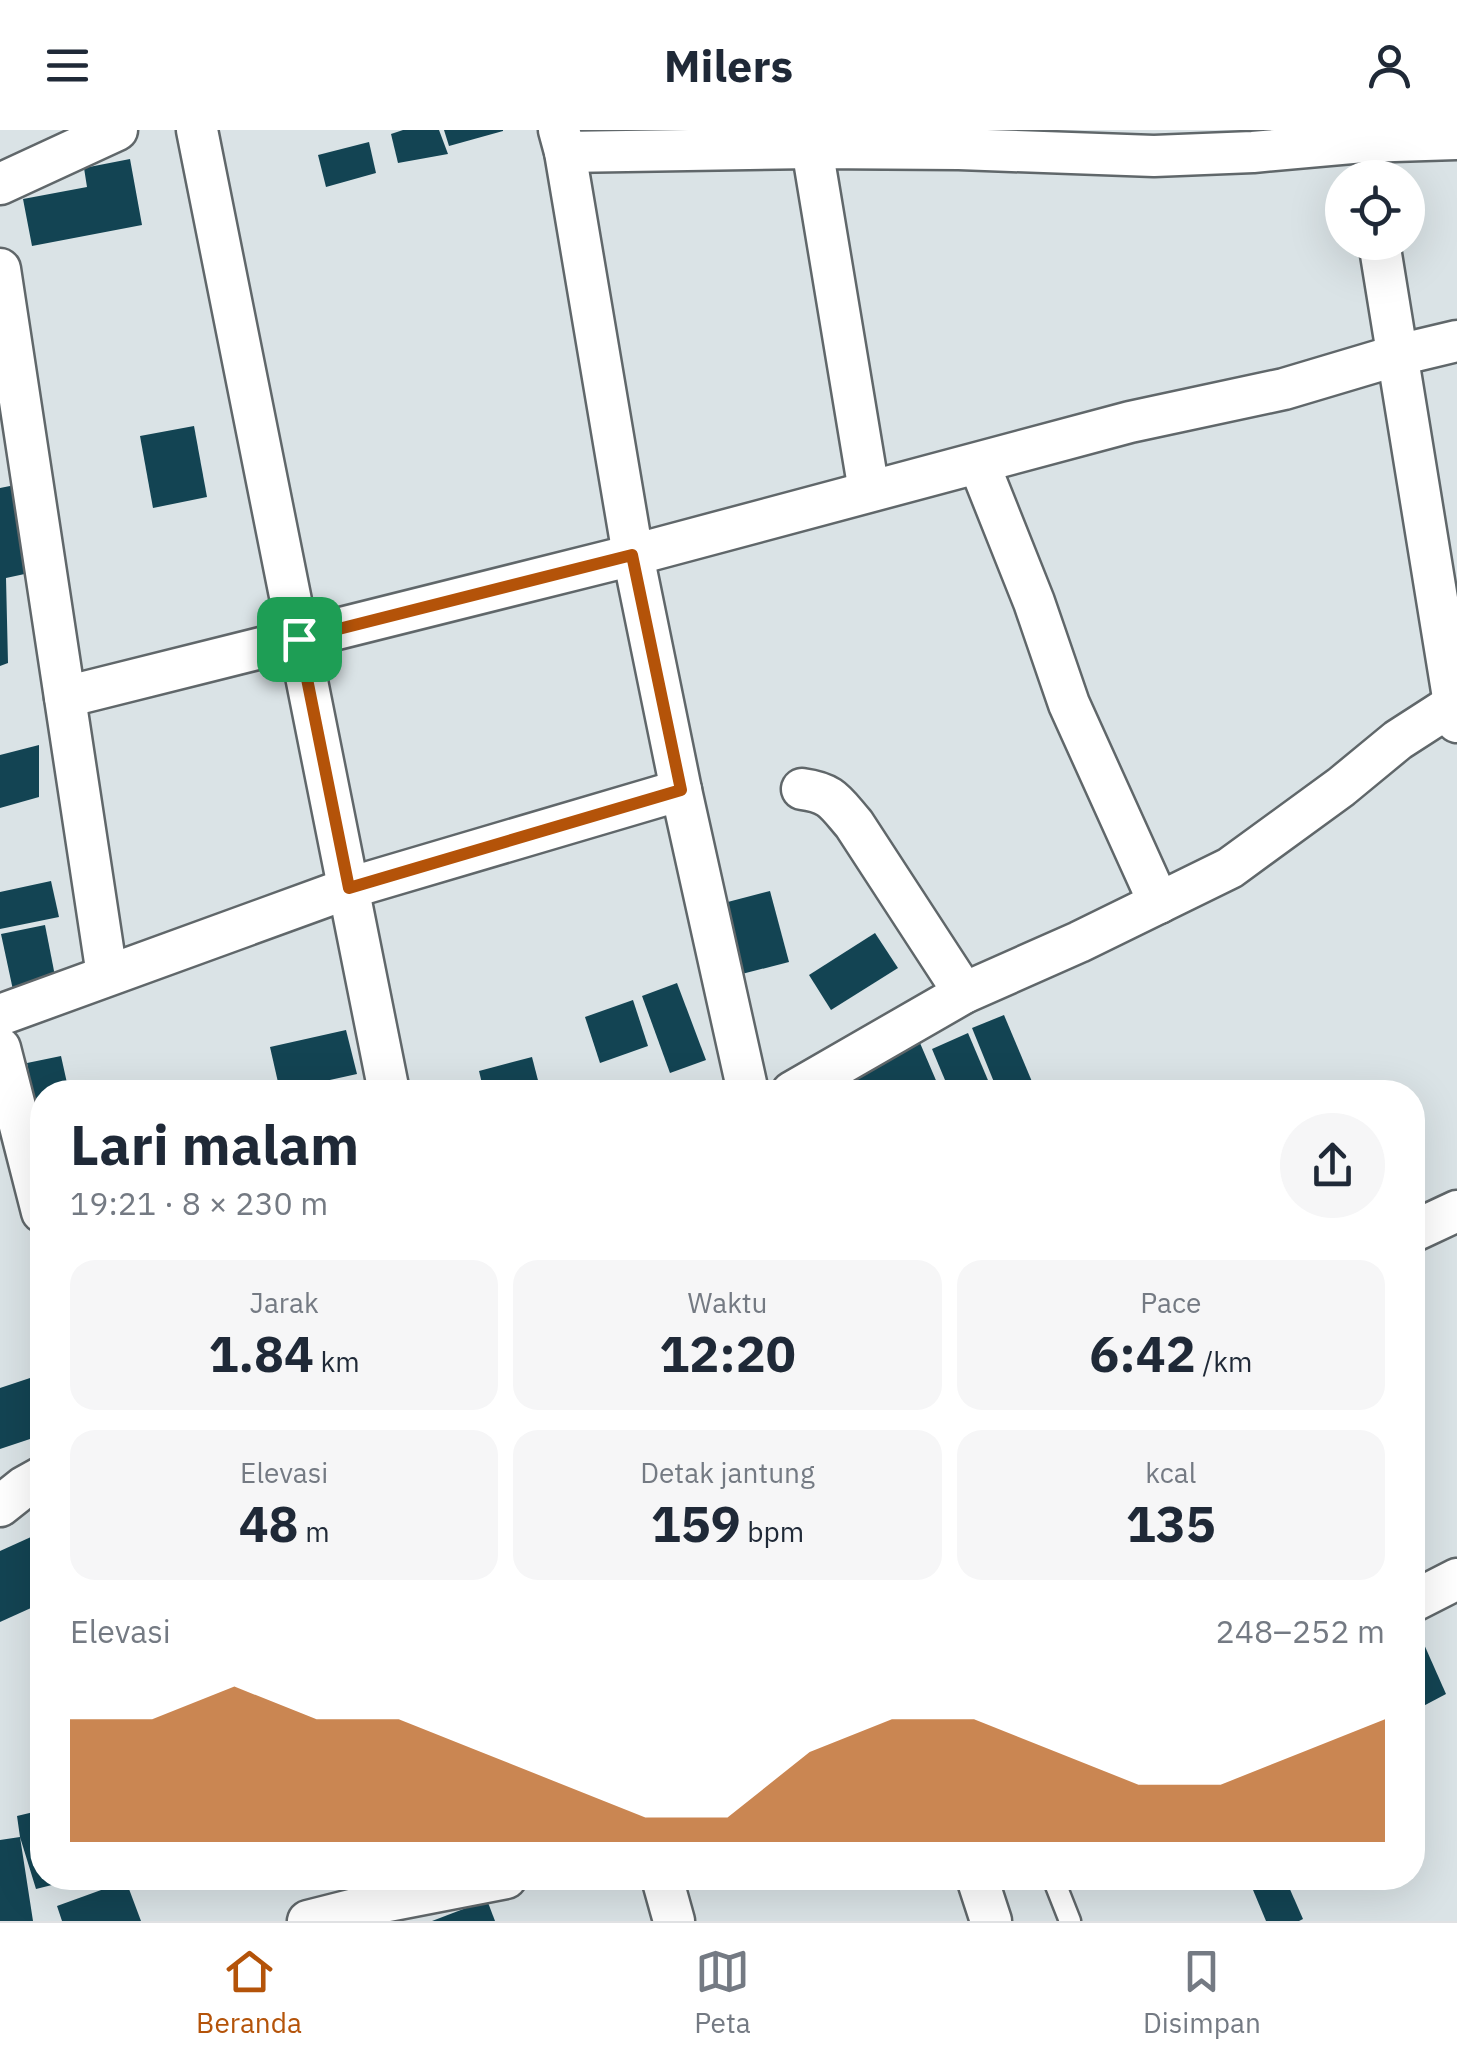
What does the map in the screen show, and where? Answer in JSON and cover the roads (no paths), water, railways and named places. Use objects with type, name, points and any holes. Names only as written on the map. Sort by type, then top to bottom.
[{"type":"street","points":[[0,184],[117,130]]},
{"type":"street","points":[[196,130],[387,1080]]},
{"type":"street","points":[[745,1080],[632,555],[562,141],[1154,156],[1364,150],[1457,138]]},
{"type":"street","points":[[812,148],[869,490]]},
{"type":"street","points":[[821,1080],[964,993],[1230,868],[1342,787],[1398,740],[1456,710],[1382,260]]},
{"type":"street","points":[[0,269],[107,975]]},
{"type":"street","points":[[64,698],[632,555],[1130,422],[1284,390],[1457,340]]},
{"type":"street","points":[[979,464],[1075,719],[1159,904]]},
{"type":"street","points":[[802,789],[821,791],[854,824],[964,993]]},
{"type":"street","points":[[0,1015],[349,888],[681,790]]},
{"type":"street","points":[[0,1048],[30,1165]]},
{"type":"street","points":[[1425,1226],[1457,1211]]},
{"type":"street","points":[[0,1506],[30,1483]]},
{"type":"street","points":[[1425,1595],[1457,1578]]},
{"type":"street","points":[[308,1921],[444,1890]]},
{"type":"street","points":[[665,1890],[674,1921]]},
{"type":"street","points":[[981,1890],[991,1921]]},
{"type":"lane","points":[[1058,1890],[1070,1921]]}]
